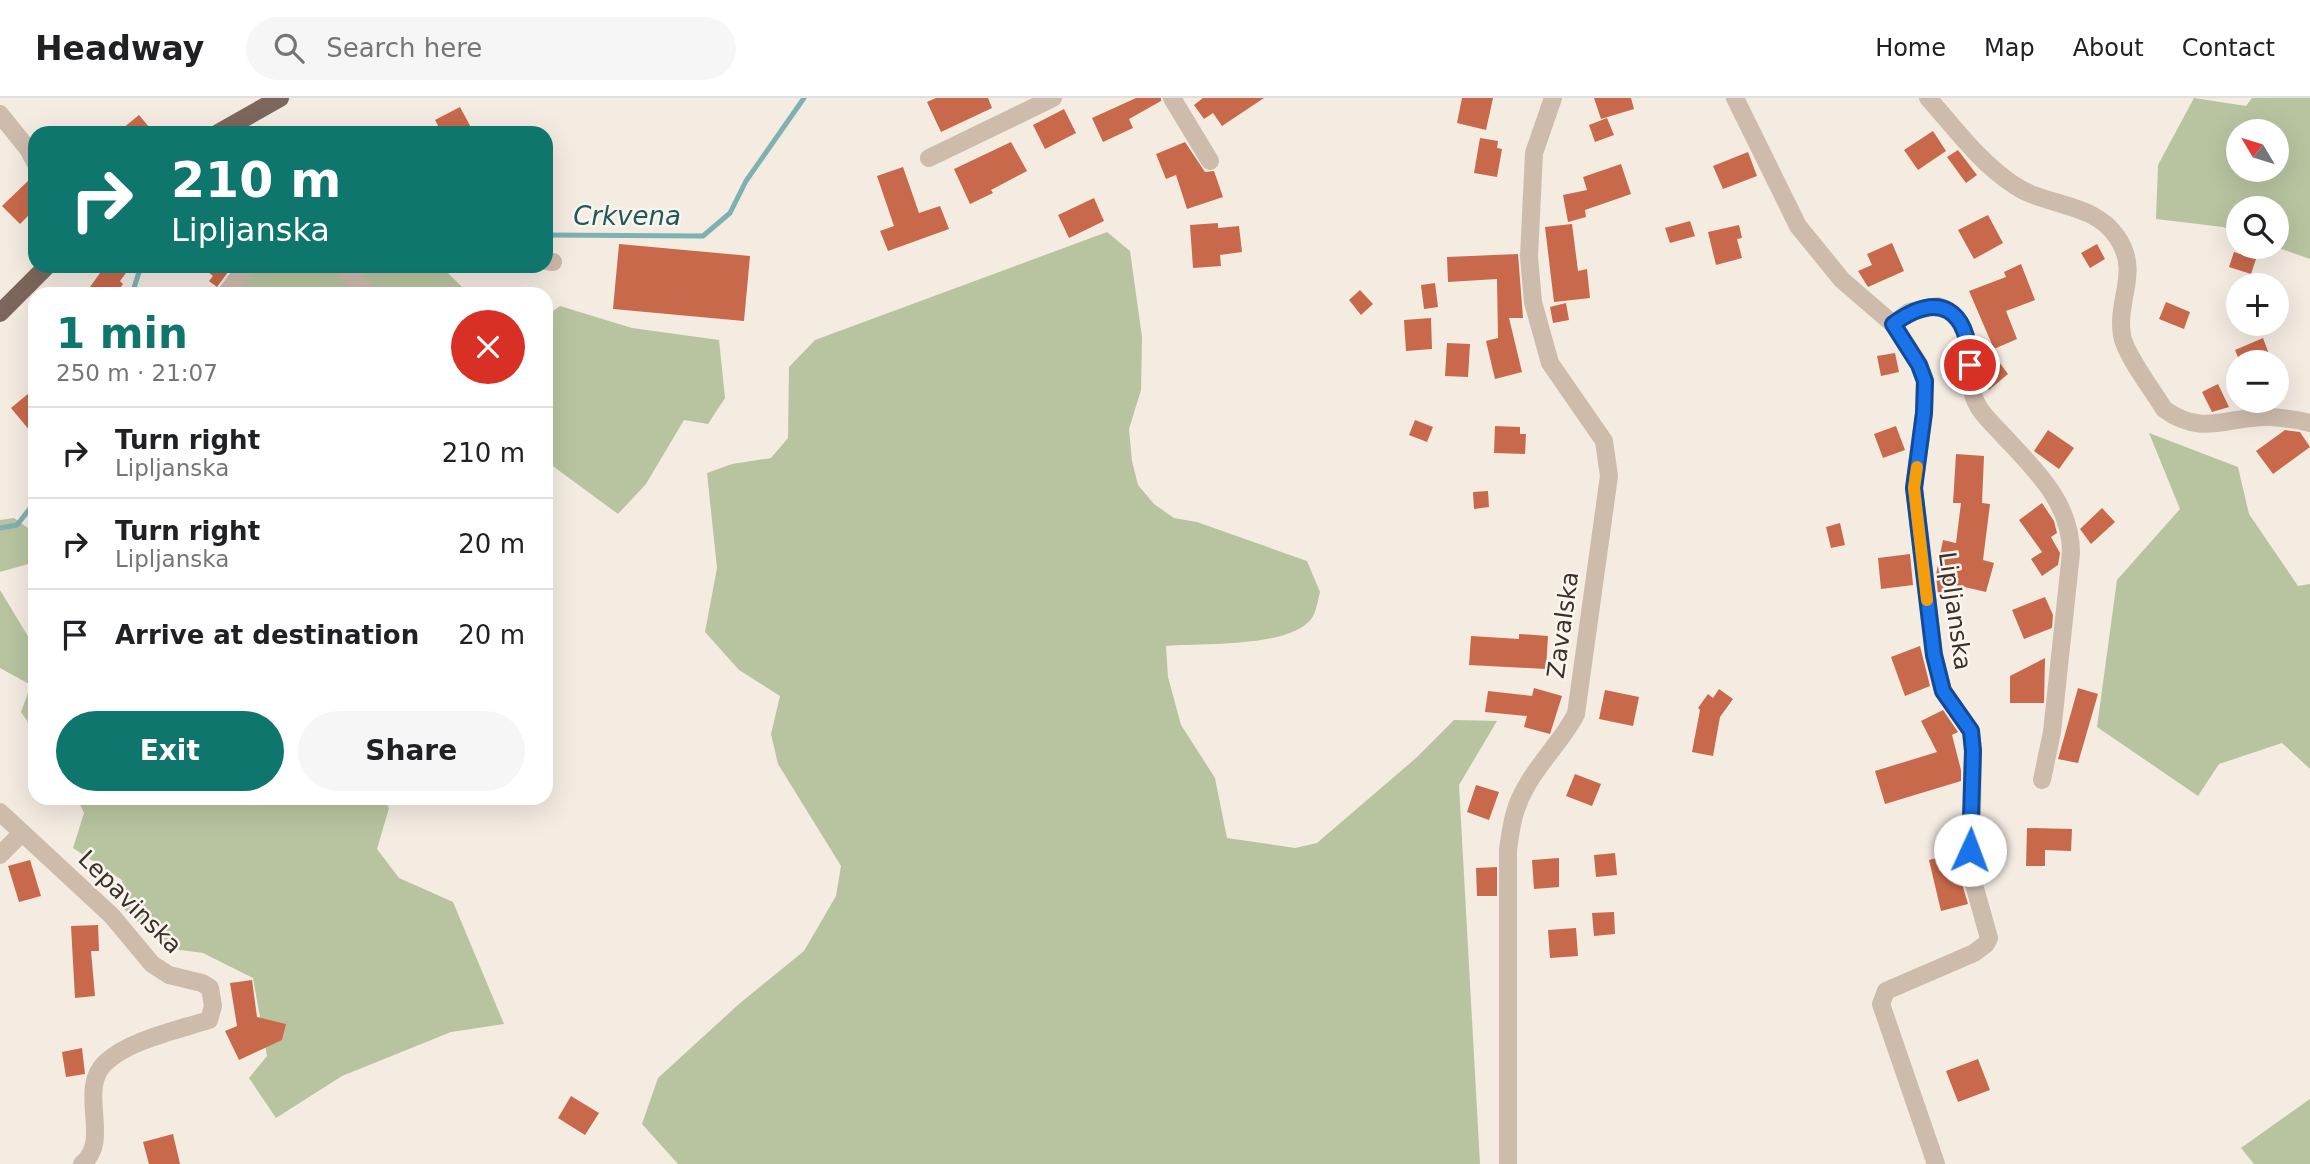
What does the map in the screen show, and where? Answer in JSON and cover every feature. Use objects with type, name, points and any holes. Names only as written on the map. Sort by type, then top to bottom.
[{"type":"main road","points":[[230,126],[280,98]]},
{"type":"main road","points":[[0,313],[40,273]]},
{"type":"street","points":[[929,158],[1053,98]]},
{"type":"street","points":[[1172,98],[1210,161]]},
{"type":"street","name":"Zavalska","points":[[1508,1164],[1508,850],[1512,821],[1526,785],[1566,733],[1576,714],[1609,476],[1604,442],[1550,363],[1533,302],[1529,257],[1534,153],[1553,98]]},
{"type":"street","name":"Lipljanska","points":[[1735,98],[1798,226],[1842,280],[1893,324],[1914,356],[1925,381],[1924,413],[1914,488],[1934,655],[1943,691],[1971,731],[1971,874],[1989,938],[1986,944],[1974,953],[1886,991],[1881,1004],[1936,1164]]},
{"type":"street","points":[[1928,98],[1980,156],[2003,177],[2036,197],[2087,212],[2107,225],[2116,235],[2126,253],[2129,271],[2122,336],[2164,409],[2175,417],[2203,426],[2232,420],[2271,417],[2310,423]]},
{"type":"street","points":[[0,114],[28,149]]},
{"type":"street","points":[[347,273],[362,287]]},
{"type":"street","points":[[1893,324],[1909,312],[1938,306],[1957,318],[1965,331],[1969,347],[1971,383],[1977,408],[2042,477],[2066,519],[2071,537],[2071,553],[2052,732],[2042,779]]},
{"type":"street","name":"Lepavinska","points":[[0,812],[112,916],[152,964],[169,975],[202,983],[210,988],[213,1006],[209,1020],[153,1038],[116,1055],[103,1065],[96,1079],[93,1101],[95,1146],[90,1158],[82,1164]]},
{"type":"street","points":[[0,855],[22,833]]},
{"type":"green space","points":[[2194,98],[2246,106],[2252,98],[2310,98],[2310,259],[2289,252],[2289,196],[2226,196],[2226,228],[2156,219],[2158,165]]},
{"type":"green space","points":[[1107,232],[1130,251],[1142,337],[1141,390],[1129,429],[1132,461],[1138,485],[1154,504],[1174,518],[1197,522],[1307,561],[1320,592],[1312,618],[1301,628],[1285,635],[1244,642],[1166,646],[1168,677],[1181,725],[1215,778],[1227,838],[1295,848],[1317,843],[1416,758],[1454,720],[1497,721],[1459,785],[1480,1164],[678,1164],[642,1124],[658,1078],[739,1004],[804,951],[836,896],[841,866],[778,764],[771,734],[780,696],[739,670],[705,632],[717,568],[707,473],[732,464],[771,458],[788,438],[789,367],[815,340]]},
{"type":"green space","points":[[247,273],[448,273],[462,287],[236,287]]},
{"type":"green space","points":[[560,306],[632,328],[719,340],[725,398],[708,424],[684,420],[646,484],[618,514],[553,466],[553,311]]},
{"type":"green space","points":[[2149,433],[2238,467],[2249,514],[2298,586],[2310,584],[2310,769],[2282,743],[2219,764],[2198,796],[2097,727],[2117,580],[2180,509]]},
{"type":"green space","points":[[14,518],[28,528],[28,564],[0,572],[0,520]]},
{"type":"green space","points":[[0,590],[28,636],[28,683],[0,668]]},
{"type":"green space","points":[[28,693],[28,722],[21,712]]},
{"type":"green space","points":[[80,805],[387,805],[389,808],[377,849],[399,878],[453,902],[504,1024],[451,1032],[342,1076],[276,1118],[249,1078],[267,1056],[253,978],[203,953],[165,948],[124,909],[122,880],[73,848],[84,813]]},
{"type":"green space","points":[[2310,1099],[2310,1164],[2254,1164],[2241,1148]]},
{"type":"building","points":[[936,98],[988,98],[992,108],[941,132],[927,102]]},
{"type":"building","points":[[1136,98],[1161,98],[1161,101],[1129,119],[1133,128],[1103,142],[1092,118]]},
{"type":"building","points":[[1203,98],[1264,98],[1222,126],[1213,113],[1204,119],[1194,105]]},
{"type":"building","points":[[1462,98],[1493,98],[1486,130],[1457,123]]},
{"type":"building","points":[[1594,98],[1631,98],[1634,109],[1601,119]]},
{"type":"building","points":[[460,107],[470,126],[438,126],[435,120]]},
{"type":"building","points":[[1064,109],[1076,133],[1045,149],[1033,125]]},
{"type":"building","points":[[139,115],[148,126],[126,126]]},
{"type":"building","points":[[1607,118],[1614,135],[1595,142],[1589,125]]},
{"type":"building","points":[[1933,131],[1946,151],[1918,170],[1904,150]]},
{"type":"building","points":[[1480,138],[1498,141],[1497,148],[1502,149],[1497,177],[1474,173]]},
{"type":"building","points":[[1011,142],[1027,171],[970,204],[954,169]]},
{"type":"building","points":[[1185,142],[1205,172],[1214,171],[1223,197],[1187,209],[1176,175],[1166,179],[1156,154]]},
{"type":"building","points":[[1958,150],[1977,175],[1966,183],[1947,157]]},
{"type":"building","points":[[1748,152],[1757,176],[1723,189],[1713,166]]},
{"type":"building","points":[[1621,164],[1631,194],[1585,210],[1586,217],[1568,222],[1563,195],[1587,190],[1583,177]]},
{"type":"building","points":[[903,167],[919,213],[940,206],[949,229],[888,251],[880,231],[894,226],[877,176]]},
{"type":"building","points":[[28,181],[28,216],[20,224],[2,206]]},
{"type":"building","points":[[1094,198],[1104,221],[1069,238],[1058,215]]},
{"type":"building","points":[[1988,215],[2003,243],[1974,259],[1958,230]]},
{"type":"building","points":[[1690,221],[1695,236],[1670,243],[1665,228]]},
{"type":"building","points":[[1218,223],[1218,228],[1239,226],[1242,252],[1220,255],[1221,266],[1193,268],[1190,225]]},
{"type":"building","points":[[1572,224],[1578,271],[1587,269],[1590,298],[1554,302],[1545,227]]},
{"type":"building","points":[[1739,225],[1742,238],[1737,239],[1742,258],[1716,265],[1708,232]]},
{"type":"building","points":[[1892,243],[1904,271],[1868,287],[1858,271],[1872,265],[1867,254]]},
{"type":"building","points":[[619,244],[750,256],[744,321],[613,309]]},
{"type":"building","points":[[2097,244],[2105,259],[2090,268],[2081,253]]},
{"type":"building","points":[[1518,254],[1523,318],[1509,318],[1522,372],[1495,379],[1486,341],[1498,338],[1497,279],[1448,282],[1447,257]]},
{"type":"building","points":[[2232,259],[2256,259],[2251,273],[2229,267]]},
{"type":"building","points":[[2021,264],[2035,300],[2006,311],[2017,339],[1994,349],[1969,291],[2006,277],[2004,272]]},
{"type":"building","points":[[100,273],[126,273],[120,281],[123,284],[121,287],[90,287]]},
{"type":"building","points":[[209,273],[227,273],[217,287],[209,281],[213,276]]},
{"type":"building","points":[[1435,283],[1438,307],[1424,309],[1421,285]]},
{"type":"building","points":[[1360,290],[1373,304],[1361,315],[1349,300]]},
{"type":"building","points":[[2166,302],[2190,312],[2184,329],[2159,319]]},
{"type":"building","points":[[1566,303],[1569,320],[1553,323],[1550,307]]},
{"type":"building","points":[[1431,318],[1432,349],[1406,351],[1404,320]]},
{"type":"building","points":[[2263,338],[2268,350],[2235,350]]},
{"type":"building","points":[[1447,343],[1470,344],[1468,377],[1445,376]]},
{"type":"building","points":[[1895,353],[1899,372],[1881,376],[1877,356]]},
{"type":"building","points":[[1999,362],[2008,374],[1989,390],[1982,383],[1982,376]]},
{"type":"building","points":[[2218,384],[2226,401],[2226,408],[2212,412],[2202,392]]},
{"type":"building","points":[[28,394],[28,429],[11,408]]},
{"type":"building","points":[[1415,420],[1433,427],[1427,442],[1409,435]]},
{"type":"building","points":[[1495,426],[1520,427],[1520,434],[1526,434],[1525,454],[1494,453]]},
{"type":"building","points":[[1896,426],[1905,450],[1883,458],[1874,434]]},
{"type":"building","points":[[2048,430],[2074,448],[2059,469],[2034,451]]},
{"type":"building","points":[[2285,430],[2300,432],[2310,447],[2273,474],[2256,451]]},
{"type":"building","points":[[1956,454],[1984,456],[1982,503],[1990,504],[1983,560],[1994,563],[1986,592],[1956,585],[1955,596],[1938,594],[1936,575],[1943,540],[1956,543],[1961,503],[1953,503]]},
{"type":"building","points":[[1488,491],[1489,507],[1474,509],[1473,492]]},
{"type":"building","points":[[2042,503],[2054,521],[2057,533],[2051,537],[2060,553],[2058,565],[2042,576],[2031,559],[2042,552],[2019,520]]},
{"type":"building","points":[[2102,508],[2115,522],[2091,544],[2080,529]]},
{"type":"building","points":[[1840,523],[1845,545],[1831,548],[1826,527]]},
{"type":"building","points":[[1910,554],[1913,585],[1881,589],[1878,558]]},
{"type":"building","points":[[2045,597],[2053,615],[2052,628],[2024,639],[2012,610]]},
{"type":"building","points":[[1519,634],[1548,636],[1546,669],[1469,665],[1471,636],[1519,639]]},
{"type":"building","points":[[1920,646],[1930,686],[1905,696],[1891,657]]},
{"type":"building","points":[[2045,658],[2044,703],[2010,703],[2010,676]]},
{"type":"building","points":[[1534,688],[1562,696],[1550,734],[1524,727],[1527,716],[1485,712],[1488,691],[1532,696]]},
{"type":"building","points":[[2078,688],[2098,694],[2078,763],[2058,759]]},
{"type":"building","points":[[1719,689],[1733,699],[1720,717],[1713,756],[1692,752],[1700,710],[1698,708],[1708,694],[1713,698]]},
{"type":"building","points":[[1605,690],[1639,697],[1633,726],[1599,719]]},
{"type":"building","points":[[1943,710],[1958,732],[1952,735],[1961,770],[1961,781],[1885,804],[1875,771],[1937,752],[1921,721]]},
{"type":"building","points":[[1575,774],[1601,784],[1592,806],[1566,796]]},
{"type":"building","points":[[1476,785],[1499,792],[1489,820],[1467,812]]},
{"type":"building","points":[[2027,828],[2072,829],[2071,851],[2045,850],[2045,866],[2026,866]]},
{"type":"building","points":[[1958,852],[1960,877],[1968,904],[1941,911],[1929,860]]},
{"type":"building","points":[[1615,853],[1617,875],[1596,877],[1594,855]]},
{"type":"building","points":[[1559,858],[1559,887],[1534,889],[1532,860]]},
{"type":"building","points":[[30,860],[41,896],[19,902],[8,866]]},
{"type":"building","points":[[1497,867],[1497,896],[1477,896],[1476,868]]},
{"type":"building","points":[[1614,912],[1615,934],[1594,936],[1592,913]]},
{"type":"building","points":[[98,925],[99,951],[91,951],[95,996],[75,998],[71,926]]},
{"type":"building","points":[[1576,928],[1578,956],[1550,958],[1548,930]]},
{"type":"building","points":[[252,980],[257,1017],[286,1024],[282,1040],[239,1060],[225,1031],[237,1026],[230,983]]},
{"type":"building","points":[[82,1048],[85,1074],[66,1077],[62,1052]]},
{"type":"building","points":[[1978,1059],[1990,1090],[1958,1102],[1946,1071]]},
{"type":"building","points":[[571,1096],[599,1113],[585,1135],[558,1118]]},
{"type":"building","points":[[173,1134],[180,1164],[149,1164],[143,1142]]},
{"type":"waterway","name":"Crkvena","points":[[553,235],[703,236],[730,213],[746,181],[804,98]]},
{"type":"waterway","name":"Crkvena","points":[[134,287],[139,273]]},
{"type":"waterway","name":"Crkvena","points":[[0,528],[17,525],[28,511]]},
{"type":"slow traffic","points":[[1917,467],[1914,488],[1927,600]]},
{"type":"route","points":[[1970,365],[1965,331],[1957,318],[1945,308],[1938,306],[1909,312],[1893,324],[1919,365],[1925,381],[1924,413],[1914,488],[1934,655],[1943,691],[1971,731],[1973,751],[1970,850]]}]
